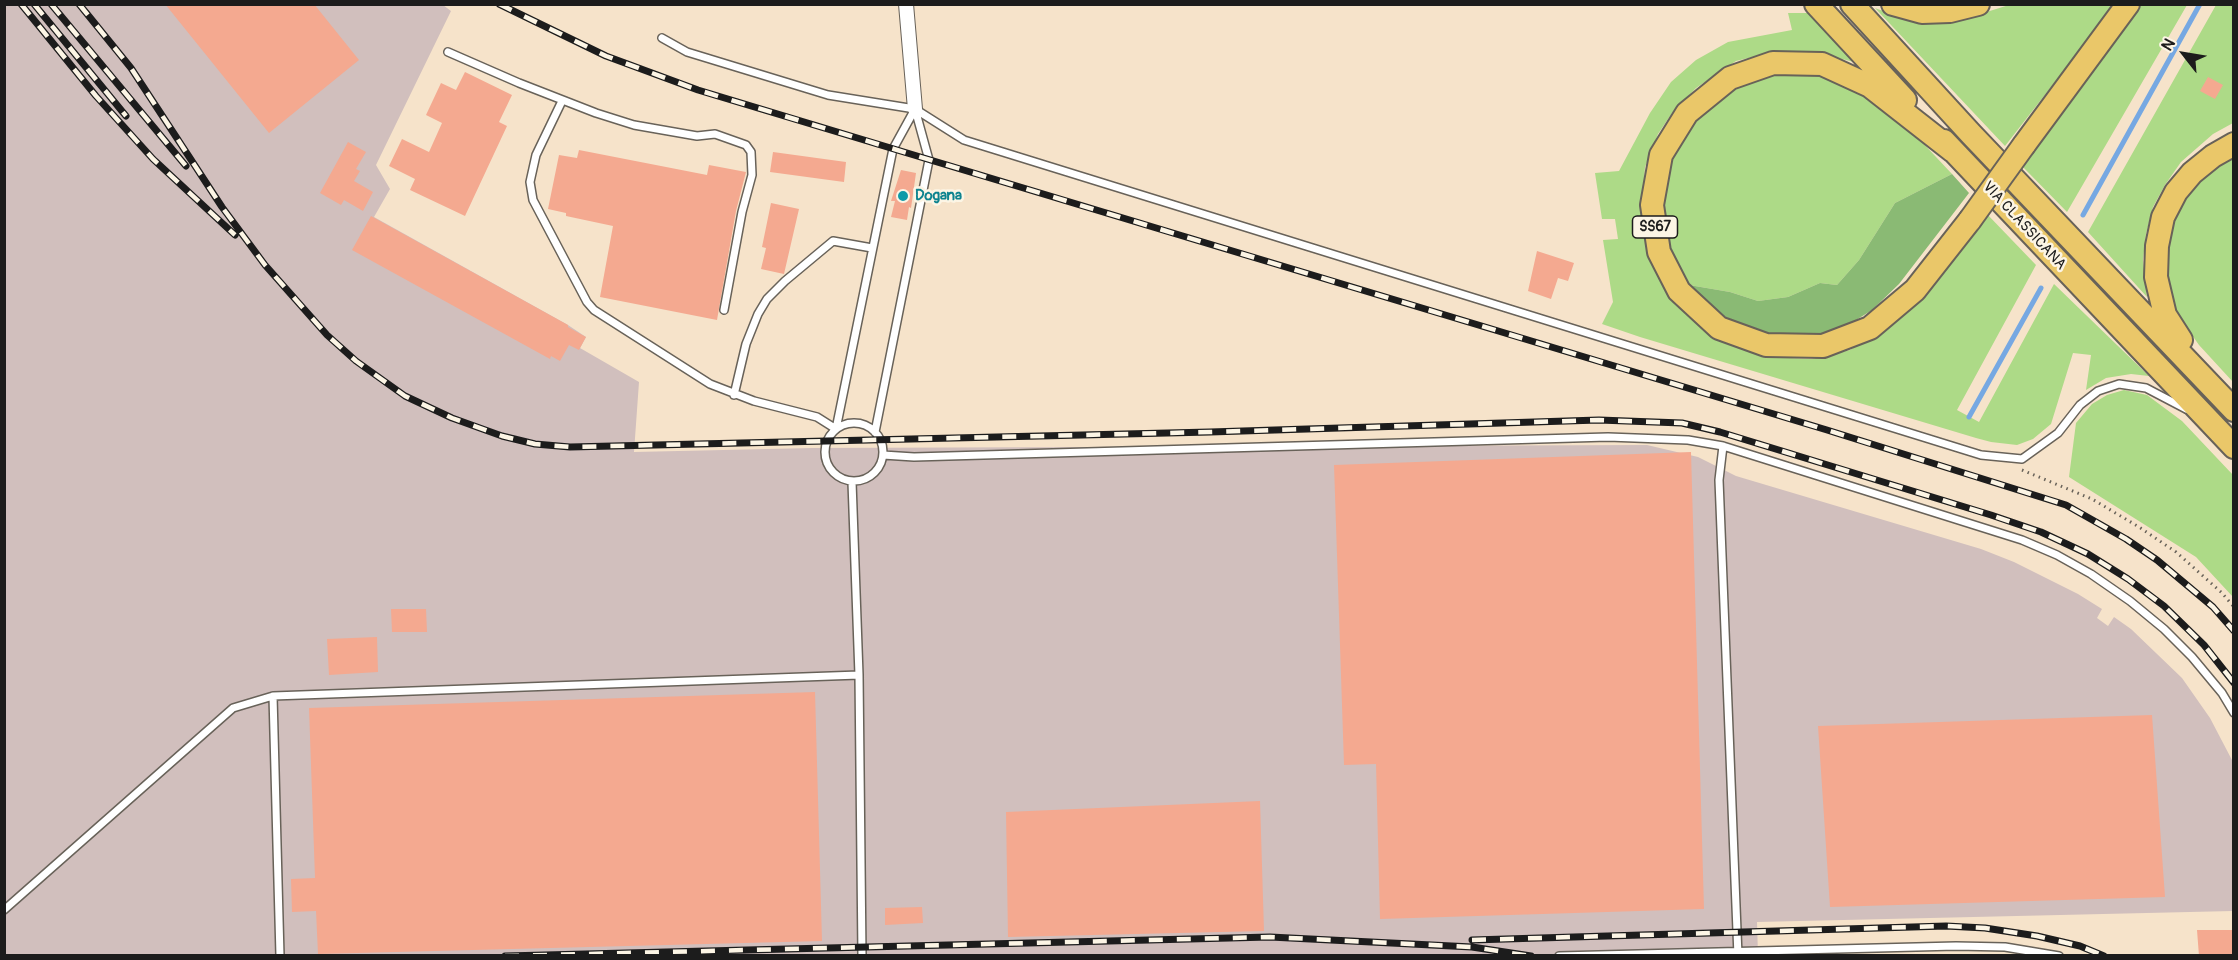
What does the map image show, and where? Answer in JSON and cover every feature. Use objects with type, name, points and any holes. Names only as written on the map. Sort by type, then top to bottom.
[{"type":"highway","name":"VIA CLASSICANA","points":[[1816,4],[2234,447]]},
{"type":"highway","name":"VIA CLASSICANA","points":[[1852,4],[1971,134],[2234,410]]},
{"type":"highway","points":[[1893,4],[1922,12],[1950,11],[1978,4]]},
{"type":"highway","name":"SS67","points":[[1953,151],[1870,86],[1822,64],[1773,63],[1730,78],[1687,112],[1666,146],[1661,155],[1652,205],[1659,252],[1679,291],[1719,328],[1766,345],[1823,346],[1870,328],[1915,290],[1970,220],[2128,4]]},
{"type":"highway","points":[[2207,382],[2165,315],[2156,277],[2157,246],[2163,217],[2176,192],[2192,173],[2213,156],[2234,144]]},
{"type":"street","points":[[906,4],[915,108]]},
{"type":"lane","points":[[662,38],[687,52],[828,95],[915,108],[964,140],[1981,455],[2022,459],[2058,433],[2080,405],[2098,391],[2119,384],[2146,388],[2209,422]]},
{"type":"lane","points":[[448,52],[562,100],[634,125],[697,136],[715,134],[746,145],[751,152],[752,175],[742,212],[724,310]]},
{"type":"lane","points":[[562,100],[536,155],[530,182],[537,207],[587,302],[594,310],[710,384],[734,395],[817,417],[836,429]]},
{"type":"lane","points":[[836,429],[852,423],[860,423],[875,432],[881,440],[883,455],[877,471],[861,481],[852,482],[835,475],[825,459],[825,450],[827,441],[836,429],[893,149],[915,108]]},
{"type":"lane","points":[[875,432],[929,160],[915,108]]},
{"type":"lane","points":[[734,395],[746,344],[767,298],[833,241],[872,248]]},
{"type":"lane","points":[[883,455],[914,457],[1608,437],[1688,440],[1723,446],[2022,540],[2057,555],[2101,581],[2164,629],[2192,657],[2222,693],[2234,713]]},
{"type":"lane","points":[[1723,446],[1719,480],[1738,953]]},
{"type":"lane","points":[[852,482],[859,675],[862,956]]},
{"type":"lane","points":[[4,910],[233,708],[273,696],[859,675]]},
{"type":"lane","points":[[273,696],[280,956]]},
{"type":"lane","points":[[1559,956],[2005,947],[2059,956]]},
{"type":"path","points":[[2012,466],[2092,499],[2139,527],[2176,552],[2234,606]]},
{"type":"shaded area","points":[[5,5],[443,5],[451,11],[376,165],[390,189],[374,217],[568,325],[586,337],[580,348],[639,382],[634,452],[812,448],[1647,445],[1698,457],[1736,476],[1981,549],[2014,562],[2078,594],[2102,609],[2097,618],[2108,626],[2114,617],[2131,629],[2182,678],[2210,718],[2233,762],[2233,911],[1757,922],[1758,955],[5,956]]},
{"type":"green space","points":[[2009,5],[2115,5],[2005,146],[1875,8],[1904,19],[1933,23],[1964,19]]},
{"type":"green space","points":[[2137,5],[2187,5],[2067,212],[2020,164]]},
{"type":"green space","points":[[2216,5],[2233,5],[2233,123],[2213,134],[2181,162],[2153,207],[2146,234],[2143,260],[2147,297],[2088,232]]},
{"type":"green space","points":[[1788,13],[1809,13],[1854,62],[1810,51],[1769,53],[1736,61],[1696,88],[1672,113],[1658,134],[1645,167],[1643,194],[1645,227],[1677,304],[1701,327],[1732,346],[1767,357],[1812,359],[1850,350],[1883,330],[1986,213],[2036,265],[1957,410],[1979,422],[2054,284],[2149,376],[2131,374],[2106,378],[2086,390],[2091,355],[2073,353],[2051,424],[2033,439],[2017,445],[1976,438],[1602,324],[1613,302],[1603,240],[1618,239],[1615,219],[1602,219],[1595,173],[1619,171],[1650,113],[1671,82],[1696,60],[1728,42],[1792,30]]},
{"type":"green space","points":[[1815,69],[1867,90],[1905,124],[1952,174],[1895,203],[1859,260],[1837,285],[1820,283],[1788,297],[1758,301],[1730,292],[1689,285],[1670,249],[1661,205],[1666,166],[1701,105],[1752,75]]},
{"type":"green space","points":[[2233,153],[2233,382],[2199,345],[2172,307],[2162,268],[2176,207],[2194,181]]},
{"type":"green space","points":[[1952,174],[1969,193],[1899,284],[1872,310],[1845,327],[1811,336],[1781,338],[1751,330],[1720,314],[1689,285],[1730,292],[1758,301],[1788,297],[1820,283],[1837,285],[1859,260],[1895,203]]},
{"type":"green space","points":[[2124,390],[2147,395],[2182,421],[2233,475],[2233,597],[2196,557],[2069,477],[2076,423],[2092,404],[2107,395]]},
{"type":"building","points":[[165,4],[314,4],[359,60],[269,133]]},
{"type":"building","points":[[465,72],[512,95],[499,122],[507,126],[465,216],[410,190],[415,179],[389,166],[402,139],[429,152],[442,123],[426,115],[441,83],[456,90]]},
{"type":"building","points":[[2208,77],[2223,85],[2215,99],[2200,91]]},
{"type":"building","points":[[348,142],[366,152],[356,169],[360,171],[354,181],[373,192],[363,211],[344,200],[341,205],[320,193]]},
{"type":"building","points":[[579,150],[707,175],[709,165],[746,172],[736,211],[717,320],[600,297],[613,226],[566,216],[566,213],[548,209],[559,155],[577,158]]},
{"type":"building","points":[[773,152],[846,162],[844,182],[770,172]]},
{"type":"building","name":"Dogana","points":[[901,170],[916,173],[907,220],[891,217],[895,201],[891,201]]},
{"type":"building","points":[[771,203],[799,209],[784,274],[761,269],[766,248],[762,247]]},
{"type":"building","points":[[371,216],[568,325],[586,337],[579,350],[569,345],[560,361],[551,356],[550,359],[352,250]]},
{"type":"building","points":[[1537,251],[1574,263],[1568,281],[1558,278],[1551,299],[1528,291]]},
{"type":"building","points":[[1691,452],[1704,909],[1380,919],[1376,764],[1344,765],[1334,465]]},
{"type":"building","points":[[391,609],[426,609],[427,632],[392,632]]},
{"type":"building","points":[[377,637],[378,672],[329,675],[327,639]]},
{"type":"building","points":[[815,692],[822,941],[318,954],[316,911],[292,912],[291,879],[315,878],[309,708]]},
{"type":"building","points":[[2152,715],[2165,897],[1830,907],[1818,726]]},
{"type":"building","points":[[1260,801],[1264,931],[1008,937],[1006,812]]},
{"type":"building","points":[[922,907],[923,923],[885,925],[885,908]]},
{"type":"building","points":[[2197,930],[2234,930],[2234,956],[2199,956]]},
{"type":"waterway","points":[[2083,215],[2200,4]]},
{"type":"waterway","points":[[1969,417],[2041,288]]},
{"type":"railway","points":[[21,4],[96,96],[153,159],[235,235]]},
{"type":"railway","points":[[34,4],[126,116]]},
{"type":"railway","points":[[51,4],[186,166]]},
{"type":"railway","points":[[79,4],[131,68],[222,207],[265,265],[327,335],[356,361],[405,396],[452,418],[502,436],[535,444],[570,447],[1599,420],[1682,423],[1720,432],[1991,515],[2041,532],[2088,554],[2128,579],[2164,606],[2204,645],[2234,683]]},
{"type":"railway","points":[[499,4],[606,56],[698,90],[1827,430],[2066,505],[2126,539],[2157,560],[2213,607],[2234,631]]},
{"type":"railway","points":[[1472,940],[1946,926],[1985,928],[2037,936],[2080,946],[2104,956]]},
{"type":"railway","points":[[505,956],[1270,937],[1472,947],[1531,956]]},
{"type":"place","name":"Dogana","points":[[903,196]]}]
